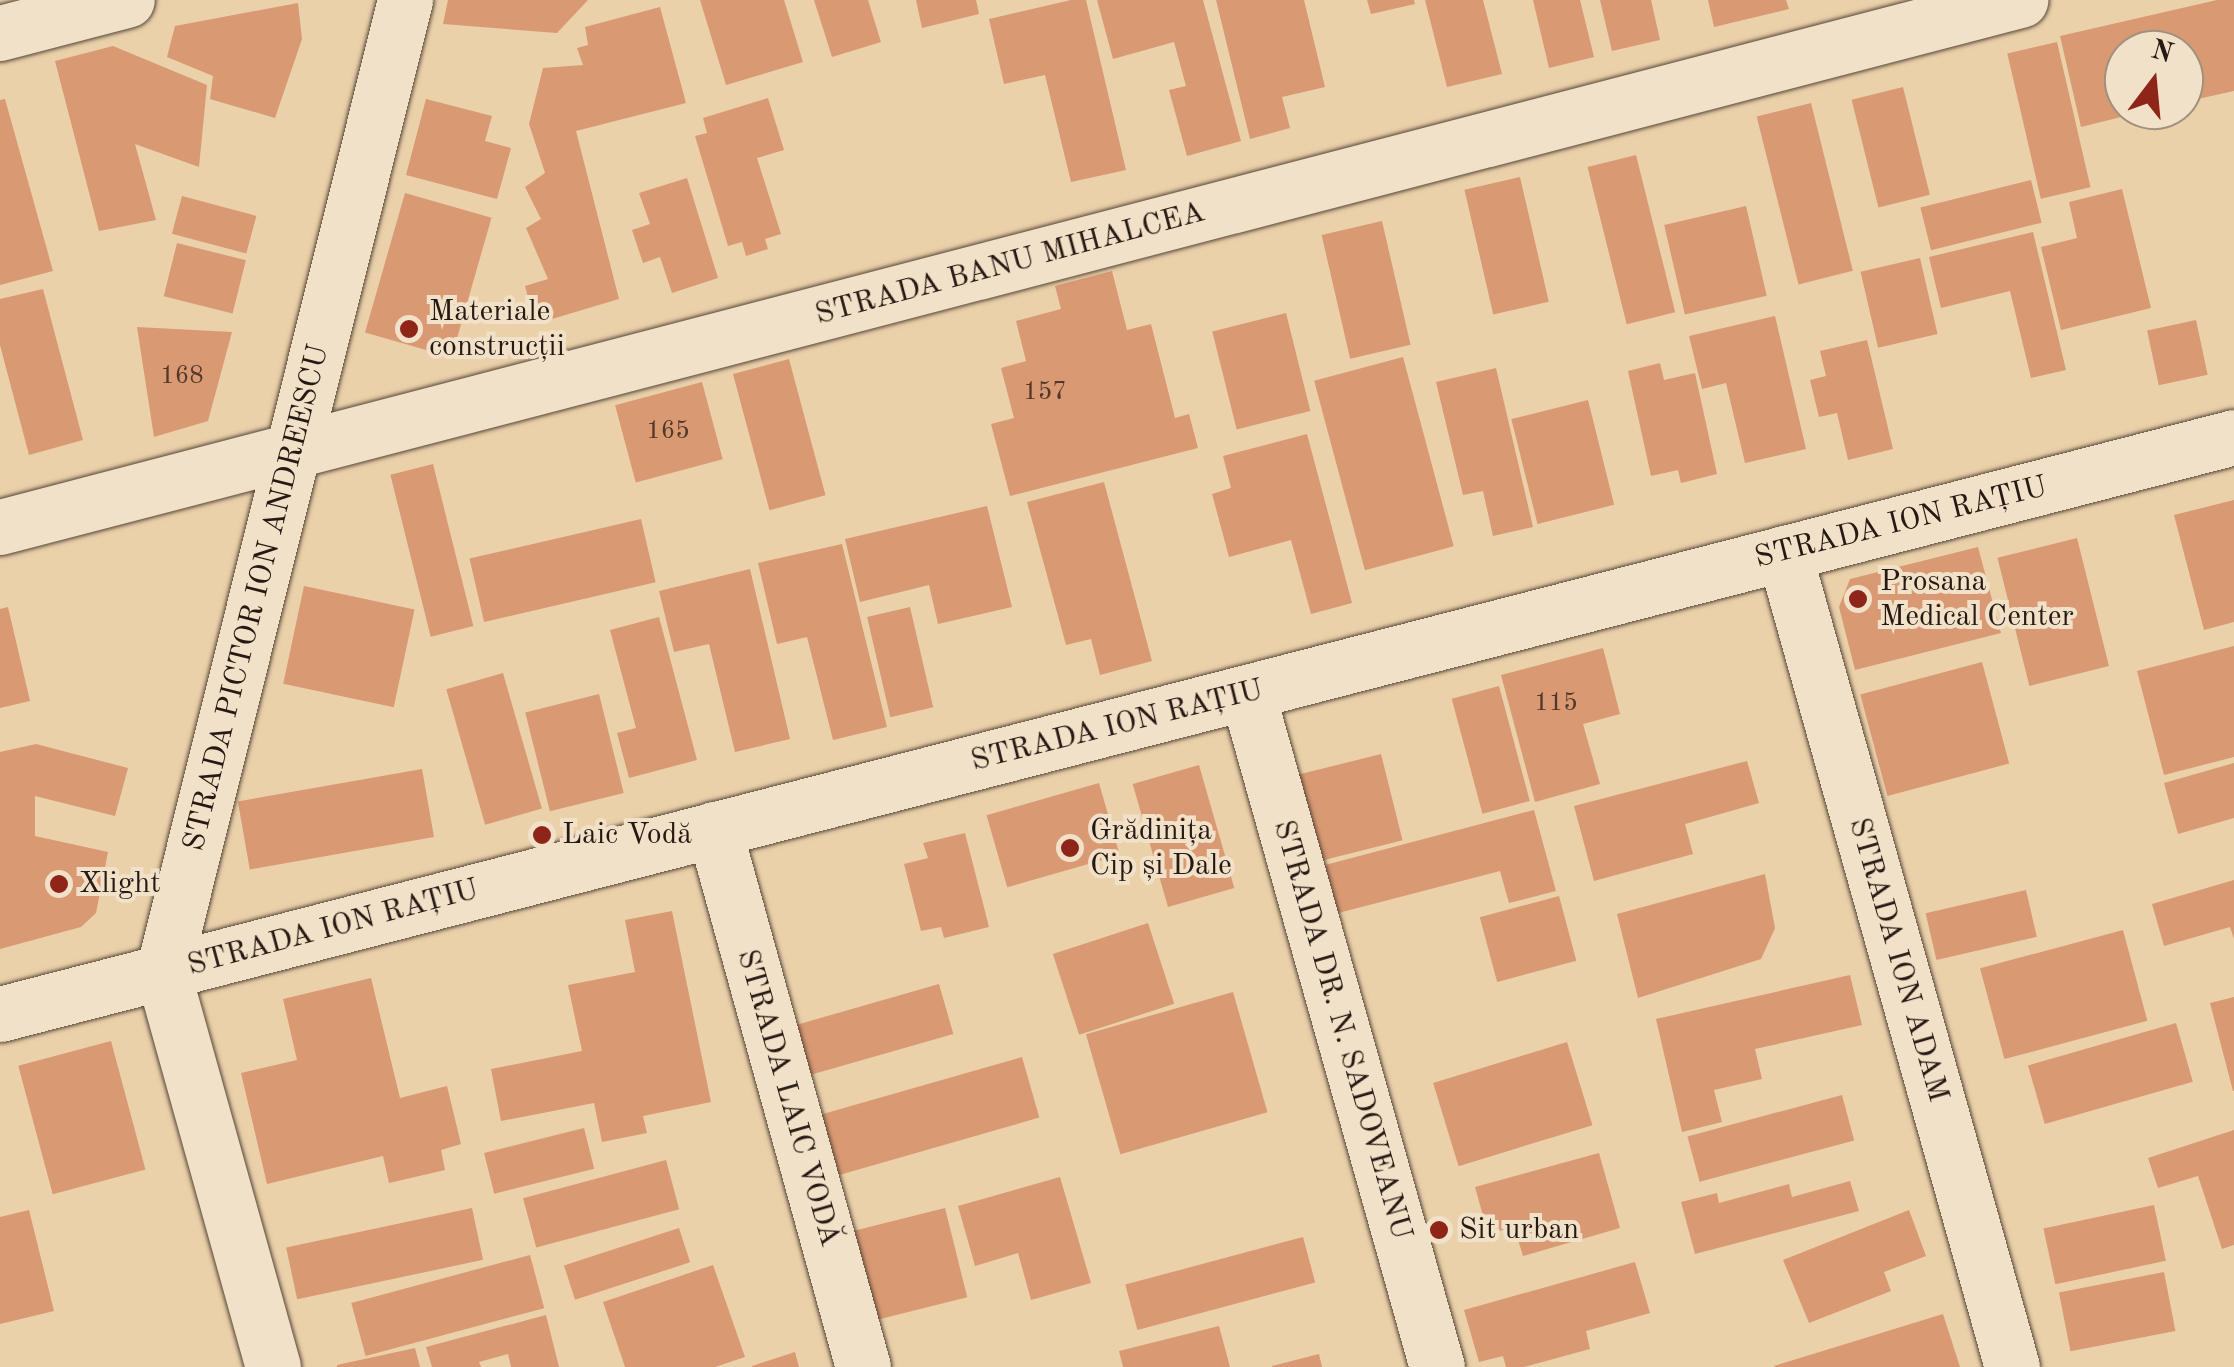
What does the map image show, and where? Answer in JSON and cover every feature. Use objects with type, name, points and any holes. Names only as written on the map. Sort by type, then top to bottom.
[{"type":"street","points":[[0,33],[127,0]]},
{"type":"street","name":"STRADA PICTOR ION ANDREESCU","points":[[273,1367],[163,972],[406,0]]},
{"type":"street","name":"STRADA BANU MIHALCEA","points":[[0,526],[2020,0]]},
{"type":"street","name":"STRADA ION RAȚIU","points":[[0,1014],[2234,436]]},
{"type":"street","name":"STRADA ION ADAM","points":[[1784,553],[2012,1367]]},
{"type":"street","name":"STRADA DR. N. SADOVEANU","points":[[1248,692],[1437,1367]]},
{"type":"street","name":"STRADA LAIC VODĂ","points":[[714,829],[863,1367]]},
{"type":"building","points":[[448,0],[588,0],[557,33],[443,24]]},
{"type":"building","points":[[700,0],[784,0],[803,62],[726,85]]},
{"type":"building","points":[[814,0],[868,0],[881,42],[832,57]]},
{"type":"building","points":[[916,0],[976,0],[979,14],[922,28]]},
{"type":"building","points":[[1086,0],[1126,170],[1071,182],[1045,75],[1004,84],[989,19]]},
{"type":"building","points":[[1097,0],[1203,0],[1241,141],[1187,156],[1169,90],[1186,86],[1174,42],[1113,59]]},
{"type":"building","points":[[1216,0],[1304,0],[1325,87],[1282,97],[1290,128],[1250,139]]},
{"type":"building","points":[[1367,0],[1414,0],[1415,4],[1371,14]]},
{"type":"building","points":[[1425,0],[1483,0],[1502,74],[1447,87]]},
{"type":"building","points":[[1533,0],[1580,0],[1594,57],[1549,68]]},
{"type":"building","points":[[1600,0],[1651,0],[1660,40],[1612,51]]},
{"type":"building","points":[[1708,0],[1786,0],[1789,9],[1714,27]]},
{"type":"building","points":[[2217,0],[2234,0],[2234,91],[2204,98],[2204,30],[2104,30],[2104,121],[2081,127],[2060,36]]},
{"type":"building","points":[[298,3],[302,39],[275,118],[210,99],[213,76],[167,57],[175,26]]},
{"type":"building","points":[[660,7],[686,103],[576,131],[619,299],[535,324],[525,286],[548,279],[526,228],[541,219],[525,187],[545,173],[529,124],[543,68],[583,65],[577,48],[588,45],[585,27]]},
{"type":"building","points":[[2057,42],[2091,187],[2041,199],[2007,53]]},
{"type":"building","points":[[113,46],[207,85],[199,167],[135,144],[156,220],[99,231],[55,61]]},
{"type":"building","points":[[1903,87],[1930,195],[1878,208],[1852,100]]},
{"type":"building","points":[[768,98],[784,150],[757,158],[781,234],[765,239],[768,249],[746,256],[742,242],[728,246],[695,136],[707,133],[703,118]]},
{"type":"building","points":[[5,99],[53,271],[0,285],[0,100]]},
{"type":"building","points":[[426,99],[492,116],[485,141],[511,148],[497,199],[406,175]]},
{"type":"building","points":[[1811,103],[1853,271],[1799,284],[1757,117]]},
{"type":"building","points":[[1636,155],[1675,312],[1627,324],[1587,167]]},
{"type":"building","points":[[1520,177],[1549,302],[1493,315],[1464,190]]},
{"type":"building","points":[[687,178],[718,278],[672,293],[660,257],[643,263],[632,230],[650,224],[639,193]]},
{"type":"building","points":[[2031,180],[2042,223],[1931,250],[1920,208]]},
{"type":"building","points":[[2122,189],[2151,308],[2061,330],[2041,247],[2077,238],[2069,202]]},
{"type":"building","points":[[405,193],[492,218],[452,357],[365,332]]},
{"type":"building","points":[[182,196],[256,216],[246,254],[172,234]]},
{"type":"building","points":[[1746,206],[1767,296],[1685,315],[1664,225]]},
{"type":"building","points":[[1382,221],[1411,345],[1350,359],[1322,235]]},
{"type":"building","points":[[2033,232],[2066,370],[2031,378],[2010,291],[1941,308],[1929,257]]},
{"type":"building","points":[[177,243],[246,260],[233,314],[164,296]]},
{"type":"building","points":[[1920,258],[1938,334],[1878,348],[1861,272]]},
{"type":"building","points":[[1112,271],[1127,330],[1151,324],[1175,418],[1189,414],[1198,448],[1010,496],[991,424],[1014,418],[1001,368],[1026,361],[1016,321],[1061,309],[1055,286]]},
{"type":"building","points":[[43,289],[83,440],[29,455],[0,345],[0,299]]},
{"type":"building","points":[[1286,313],[1310,411],[1237,429],[1212,331]]},
{"type":"building","points":[[1775,316],[1806,449],[1745,463],[1726,383],[1702,389],[1689,336]]},
{"type":"building","points":[[2196,320],[2208,375],[2159,385],[2147,330]]},
{"type":"building","points":[[137,327],[232,332],[208,421],[154,437]]},
{"type":"building","points":[[1867,340],[1893,449],[1848,460],[1837,413],[1819,417],[1810,380],[1826,376],[1820,351]]},
{"type":"building","points":[[1403,357],[1454,546],[1365,570],[1314,381]]},
{"type":"building","points":[[789,359],[825,495],[769,510],[733,374]]},
{"type":"building","points":[[1660,363],[1664,380],[1695,373],[1717,474],[1681,483],[1678,470],[1651,476],[1628,371]]},
{"type":"building","points":[[1496,368],[1533,527],[1493,536],[1483,491],[1463,495],[1436,382]]},
{"type":"building","points":[[702,382],[723,459],[636,483],[615,405]]},
{"type":"building","points":[[1588,400],[1614,505],[1537,524],[1511,419]]},
{"type":"building","points":[[1307,434],[1352,603],[1311,614],[1291,540],[1229,557],[1212,494],[1231,488],[1223,456]]},
{"type":"building","points":[[433,464],[473,626],[431,637],[390,475]]},
{"type":"building","points":[[1104,482],[1152,661],[1100,675],[1091,639],[1066,645],[1027,502]]},
{"type":"building","points":[[2234,500],[2234,622],[2204,630],[2174,515]]},
{"type":"building","points":[[987,506],[1012,607],[938,624],[929,585],[860,602],[845,539]]},
{"type":"building","points":[[641,519],[656,582],[484,622],[470,559]]},
{"type":"building","points":[[2077,538],[2109,666],[2029,686],[1997,558]]},
{"type":"building","points":[[842,544],[887,727],[833,740],[807,637],[777,644],[758,563]]},
{"type":"building","points":[[1978,547],[2001,633],[1855,670],[1839,607],[1850,579]]},
{"type":"building","points":[[750,569],[790,739],[735,752],[709,644],[674,652],[659,591]]},
{"type":"building","points":[[304,586],[415,609],[394,707],[283,684]]},
{"type":"building","points":[[8,607],[30,701],[0,708],[0,609]]},
{"type":"building","points":[[910,607],[933,707],[890,717],[867,617]]},
{"type":"building","points":[[659,617],[697,760],[629,778],[617,733],[636,728],[610,630]]},
{"type":"building","points":[[2234,646],[2234,757],[2164,775],[2137,671]]},
{"type":"building","points":[[1603,648],[1620,714],[1583,724],[1600,784],[1535,802],[1501,675]]},
{"type":"building","points":[[1982,662],[2009,763],[1887,796],[1860,695]]},
{"type":"building","points":[[503,673],[542,809],[485,825],[446,689]]},
{"type":"building","points":[[1499,686],[1530,801],[1482,814],[1452,699]]},
{"type":"building","points":[[599,694],[624,793],[550,811],[525,712]]},
{"type":"building","points":[[36,744],[128,768],[115,816],[35,796],[35,836],[108,852],[96,913],[81,927],[0,949],[0,752]]},
{"type":"building","points":[[1381,754],[1403,840],[1316,862],[1295,776]]},
{"type":"building","points":[[1747,761],[1759,803],[1685,824],[1693,854],[1594,881],[1574,806]]},
{"type":"building","points":[[2234,763],[2234,818],[2178,834],[2164,783]]},
{"type":"building","points":[[1199,765],[1234,888],[1168,907],[1133,784]]},
{"type":"building","points":[[422,769],[434,837],[250,869],[238,801]]},
{"type":"building","points":[[1099,783],[1120,855],[1007,887],[987,815]]},
{"type":"building","points":[[1534,810],[1556,891],[1509,903],[1500,871],[1323,917],[1310,869]]},
{"type":"building","points":[[965,833],[989,927],[944,938],[941,927],[921,931],[904,864],[928,858],[923,843]]},
{"type":"building","points":[[1765,874],[1775,928],[1761,959],[1638,998],[1617,914]]},
{"type":"building","points":[[2234,880],[2234,939],[2230,927],[2164,946],[2152,904]]},
{"type":"building","points":[[2026,890],[2037,937],[1936,960],[1926,913]]},
{"type":"building","points":[[1559,896],[1576,961],[1497,982],[1480,917]]},
{"type":"building","points":[[672,911],[711,1102],[643,1116],[647,1133],[602,1142],[594,1103],[501,1121],[491,1069],[582,1051],[568,985],[635,972],[625,920]]},
{"type":"building","points":[[1148,923],[1174,1004],[1079,1035],[1053,954]]},
{"type":"building","points":[[2123,930],[2147,1021],[2004,1059],[1980,968]]},
{"type":"building","points":[[1850,975],[1862,1025],[1755,1049],[1762,1079],[1714,1090],[1722,1122],[1682,1132],[1656,1019]]},
{"type":"building","points":[[371,978],[400,1098],[447,1086],[461,1144],[441,1150],[445,1170],[389,1183],[383,1156],[267,1184],[241,1073],[297,1060],[283,999]]},
{"type":"building","points":[[939,984],[953,1034],[789,1081],[775,1031]]},
{"type":"building","points":[[1233,992],[1267,1112],[1120,1154],[1086,1034]]},
{"type":"building","points":[[2234,997],[2234,1091],[2233,1091],[2210,1003]]},
{"type":"building","points":[[2176,1023],[2193,1082],[2045,1124],[2028,1065]]},
{"type":"building","points":[[111,1041],[145,1169],[53,1194],[18,1066]]},
{"type":"building","points":[[1567,1042],[1592,1125],[1459,1166],[1433,1083]]},
{"type":"building","points":[[1022,1057],[1039,1118],[829,1178],[811,1117]]},
{"type":"building","points":[[1842,1095],[1854,1140],[1700,1182],[1687,1136]]},
{"type":"building","points":[[584,1128],[594,1169],[494,1194],[484,1153]]},
{"type":"building","points":[[2234,1130],[2234,1245],[2222,1249],[2198,1176],[2158,1188],[2148,1158]]},
{"type":"building","points":[[1599,1153],[1620,1228],[1523,1256],[1514,1227],[1488,1234],[1475,1187]]},
{"type":"building","points":[[666,1160],[679,1209],[536,1248],[523,1198]]},
{"type":"building","points":[[1060,1177],[1091,1283],[1031,1300],[1018,1253],[975,1266],[958,1206]]},
{"type":"building","points":[[1850,1181],[1859,1211],[1695,1254],[1681,1202],[1717,1193],[1719,1203],[1789,1184],[1792,1197]]},
{"type":"building","points":[[2154,1205],[2166,1261],[2055,1284],[2043,1228]]},
{"type":"building","points":[[472,1208],[483,1260],[297,1299],[286,1248]]},
{"type":"building","points":[[945,1208],[967,1297],[866,1322],[844,1233]]},
{"type":"building","points":[[29,1210],[54,1311],[0,1324],[0,1217]]},
{"type":"building","points":[[1909,1210],[1926,1256],[1884,1272],[1891,1291],[1809,1323],[1783,1260]]},
{"type":"building","points":[[679,1228],[690,1262],[575,1300],[564,1265]]},
{"type":"building","points":[[1303,1237],[1315,1282],[1137,1330],[1125,1285]]},
{"type":"building","points":[[530,1255],[544,1308],[366,1356],[351,1303]]},
{"type":"building","points":[[1635,1262],[1650,1313],[1586,1331],[1590,1349],[1524,1367],[1506,1367],[1503,1356],[1479,1362],[1464,1310]]},
{"type":"building","points":[[713,1265],[745,1357],[715,1367],[625,1367],[603,1302]]},
{"type":"building","points":[[2164,1272],[2175,1331],[2070,1351],[2059,1292]]},
{"type":"building","points":[[1943,1314],[1960,1367],[1774,1367],[1774,1366]]},
{"type":"building","points":[[546,1315],[559,1367],[511,1367],[508,1354],[479,1362],[481,1367],[432,1367],[426,1347]]},
{"type":"building","points":[[1219,1326],[1230,1367],[1123,1367],[1119,1351]]},
{"type":"building","points":[[415,1348],[420,1367],[337,1367],[337,1365]]},
{"type":"building","points":[[795,1352],[799,1367],[752,1367],[752,1366]]},
{"type":"building","points":[[1319,1354],[1322,1367],[1272,1367],[1272,1366]]},
{"type":"place","name":"Materiale construcții","points":[[409,329]]},
{"type":"place","name":"Prosana Medical Center","points":[[1858,599]]},
{"type":"place","name":"Laic Vodă","points":[[542,835]]},
{"type":"place","name":"Grădinița Cip și Dale","points":[[1070,848]]},
{"type":"place","name":"Xlight","points":[[59,884]]},
{"type":"place","name":"Sit urban","points":[[1439,1230]]}]
